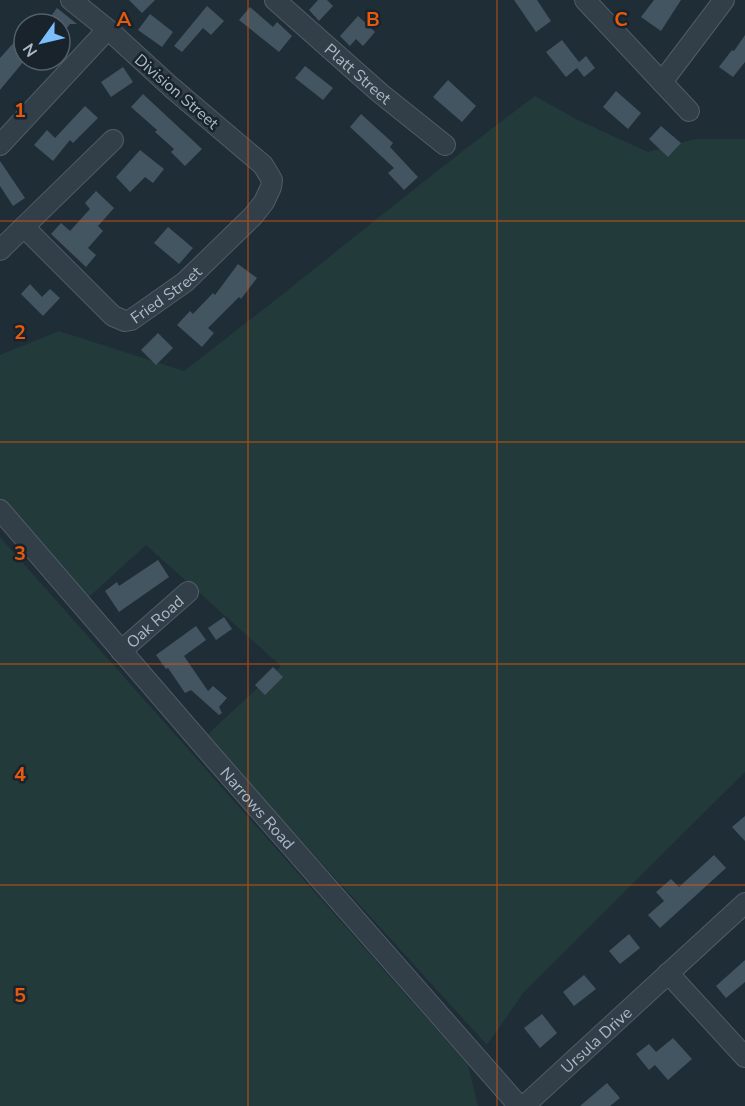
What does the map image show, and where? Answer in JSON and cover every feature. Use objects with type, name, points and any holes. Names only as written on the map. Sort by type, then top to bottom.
[{"type":"street","name":"Division Street","points":[[71,0],[263,165],[272,180],[269,189]]},
{"type":"street","name":"Platt Street","points":[[275,0],[380,93],[445,145]]},
{"type":"street","points":[[585,0],[689,111]]},
{"type":"street","points":[[662,82],[724,0]]},
{"type":"street","points":[[0,145],[107,30]]},
{"type":"street","points":[[0,250],[113,140]]},
{"type":"street","name":"Fried Street","points":[[24,227],[113,316],[125,321],[130,320],[185,282],[253,216],[264,202],[269,189]]},
{"type":"street","name":"Narrows Road","points":[[0,510],[519,1106]]},
{"type":"street","name":"Oak Road","points":[[121,651],[188,592]]},
{"type":"street","name":"Ursula Drive","points":[[524,1106],[745,903]]},
{"type":"street","points":[[668,973],[745,1058]]},
{"type":"green space","points":[[535,96],[578,120],[648,152],[695,139],[745,139],[745,772],[524,992],[487,1045],[206,736],[281,666],[146,545],[89,597],[0,500],[0,355],[59,331],[184,371]]},
{"type":"green space","points":[[0,537],[468,1065],[478,1106],[0,1106]]},
{"type":"building","points":[[129,0],[155,0],[142,13]]},
{"type":"building","points":[[318,0],[327,0],[333,6],[319,21],[309,10]]},
{"type":"building","points":[[514,0],[537,0],[551,21],[536,32]]},
{"type":"building","points":[[654,0],[681,0],[661,31],[641,17]]},
{"type":"building","points":[[207,6],[224,21],[211,35],[203,28],[182,52],[174,46]]},
{"type":"building","points":[[250,7],[273,27],[277,22],[292,36],[279,52],[239,20]]},
{"type":"building","points":[[150,14],[173,32],[162,47],[138,30]]},
{"type":"building","points":[[358,16],[375,32],[363,46],[356,39],[350,46],[340,36]]},
{"type":"building","points":[[745,35],[745,62],[733,77],[719,67]]},
{"type":"building","points":[[562,40],[579,62],[586,56],[595,68],[584,77],[577,68],[566,77],[546,52]]},
{"type":"building","points":[[12,45],[12,72],[15,72],[0,90],[0,58]]},
{"type":"building","points":[[305,66],[333,88],[323,100],[295,78]]},
{"type":"building","points":[[123,67],[133,82],[111,97],[101,82]]},
{"type":"building","points":[[448,80],[476,106],[462,122],[433,97]]},
{"type":"building","points":[[616,91],[641,113],[628,129],[603,107]]},
{"type":"building","points":[[143,94],[202,149],[185,166],[171,152],[174,149],[155,132],[157,130],[131,107]]},
{"type":"building","points":[[85,106],[98,118],[73,143],[70,140],[53,161],[34,145],[47,130],[55,138]]},
{"type":"building","points":[[361,114],[393,143],[390,147],[418,177],[404,190],[388,173],[394,168],[350,127]]},
{"type":"building","points":[[661,126],[681,143],[668,157],[649,139]]},
{"type":"building","points":[[140,150],[164,169],[153,183],[145,177],[130,192],[116,177]]},
{"type":"building","points":[[0,161],[25,198],[13,206],[0,186]]},
{"type":"building","points":[[96,191],[114,208],[98,226],[103,231],[88,248],[96,255],[86,267],[51,234],[61,223],[70,231],[90,209],[85,203]]},
{"type":"building","points":[[168,227],[193,248],[179,264],[154,243]]},
{"type":"building","points":[[238,264],[257,278],[241,299],[239,297],[208,328],[214,333],[202,347],[177,325],[190,311],[193,314],[213,293],[215,295]]},
{"type":"building","points":[[30,284],[42,297],[50,289],[60,298],[43,316],[21,294]]},
{"type":"building","points":[[158,333],[173,348],[156,365],[141,350]]},
{"type":"building","points":[[158,560],[169,577],[119,612],[105,591],[117,582],[119,586]]},
{"type":"building","points":[[224,617],[232,629],[216,640],[208,628]]},
{"type":"building","points":[[196,626],[206,640],[184,656],[208,691],[213,686],[227,698],[219,707],[222,713],[219,715],[191,690],[185,693],[156,655]]},
{"type":"building","points":[[273,667],[283,677],[265,695],[255,685]]},
{"type":"building","points":[[745,816],[745,841],[732,827]]},
{"type":"building","points":[[714,855],[726,868],[660,928],[648,915],[664,901],[656,892],[671,879],[679,887]]},
{"type":"building","points":[[629,934],[640,948],[620,964],[609,951]]},
{"type":"building","points":[[745,960],[745,982],[726,998],[716,986]]},
{"type":"building","points":[[584,975],[596,989],[574,1006],[563,992]]},
{"type":"building","points":[[542,1014],[557,1033],[540,1048],[524,1028]]},
{"type":"building","points":[[673,1038],[692,1059],[668,1080],[655,1065],[649,1070],[636,1054],[649,1044],[656,1052]]},
{"type":"building","points":[[607,1083],[620,1098],[610,1106],[580,1106]]}]
